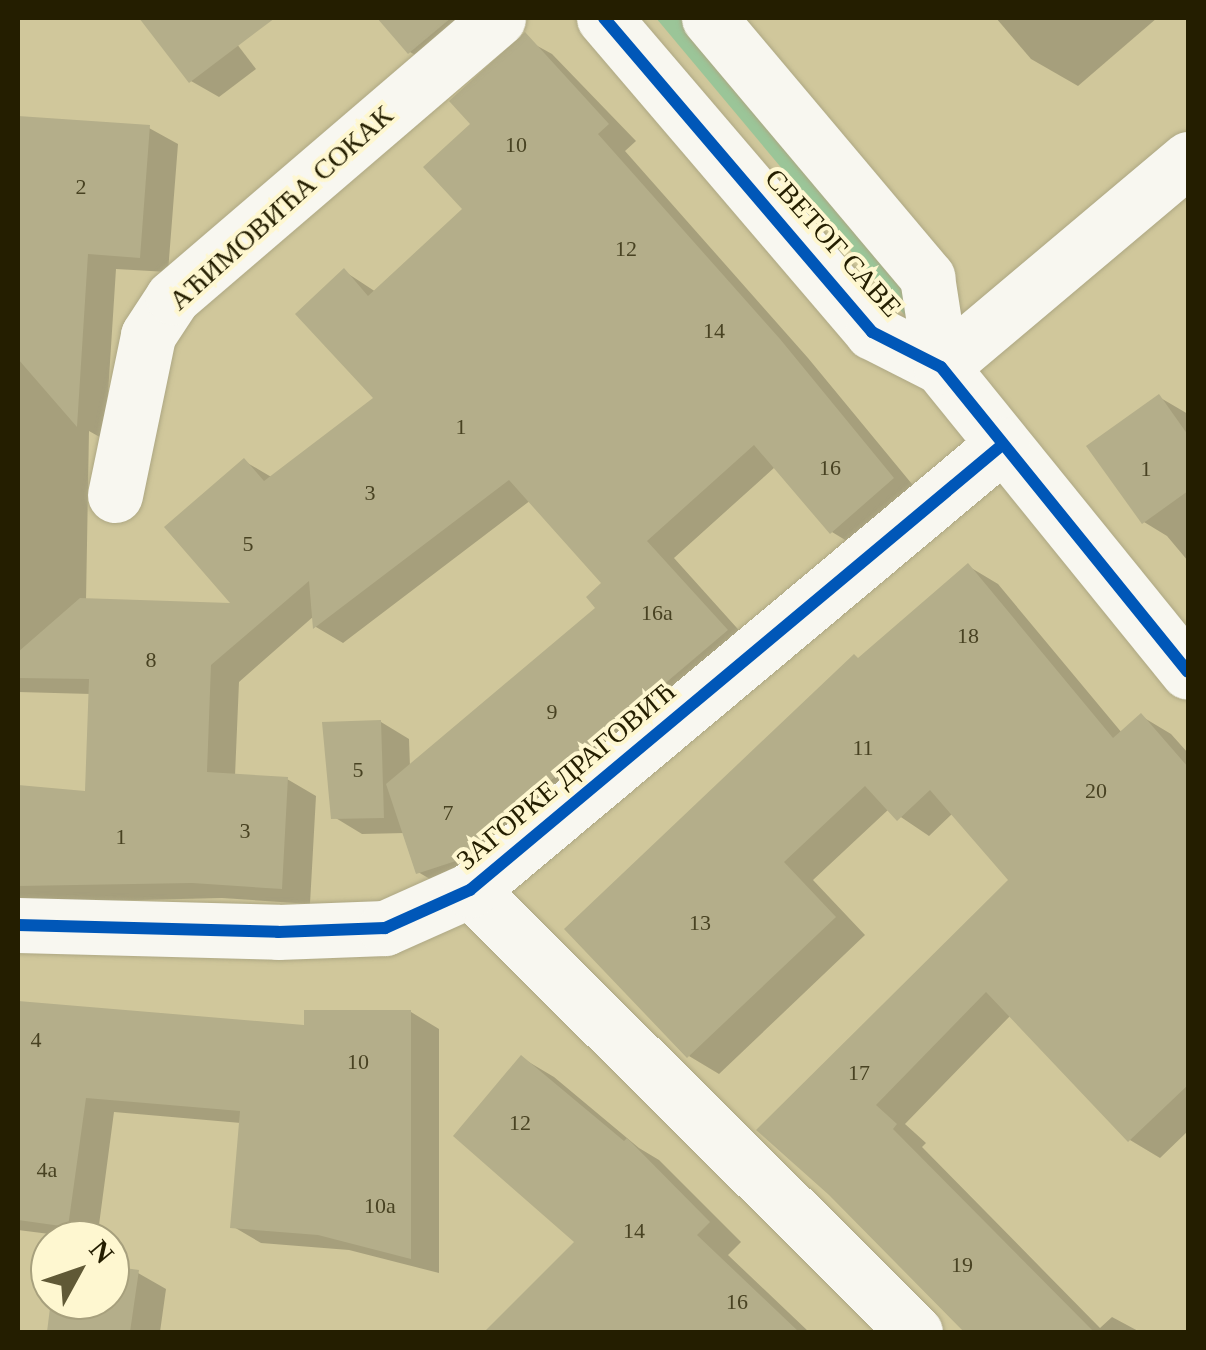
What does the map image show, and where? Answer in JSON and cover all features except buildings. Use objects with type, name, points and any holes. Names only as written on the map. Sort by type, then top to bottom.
[{"type":"street","name":"АЋИМОВИЋА СОКАК","points":[[115,495],[148,335],[173,296],[498,18]]},
{"type":"street","name":"СВЕТОГ САВЕ","points":[[604,18],[872,332],[941,367],[1188,672]]},
{"type":"street","name":"СВЕТОГ САВЕ","points":[[709,18],[927,277],[941,367]]},
{"type":"street","points":[[941,367],[1188,158]]},
{"type":"street","name":"ЗАГОРКЕ ДРАГОВИЋ","points":[[18,925],[278,932],[385,928],[470,890],[1002,445]]},
{"type":"street","points":[[470,890],[915,1332]]},
{"type":"green space","points":[[656,18],[690,18],[927,302],[907,318]]},
{"type":"cycle path","points":[[604,18],[872,332],[941,367],[1188,672]]},
{"type":"cycle path","points":[[18,925],[278,932],[385,928],[470,890],[1002,445]]}]
